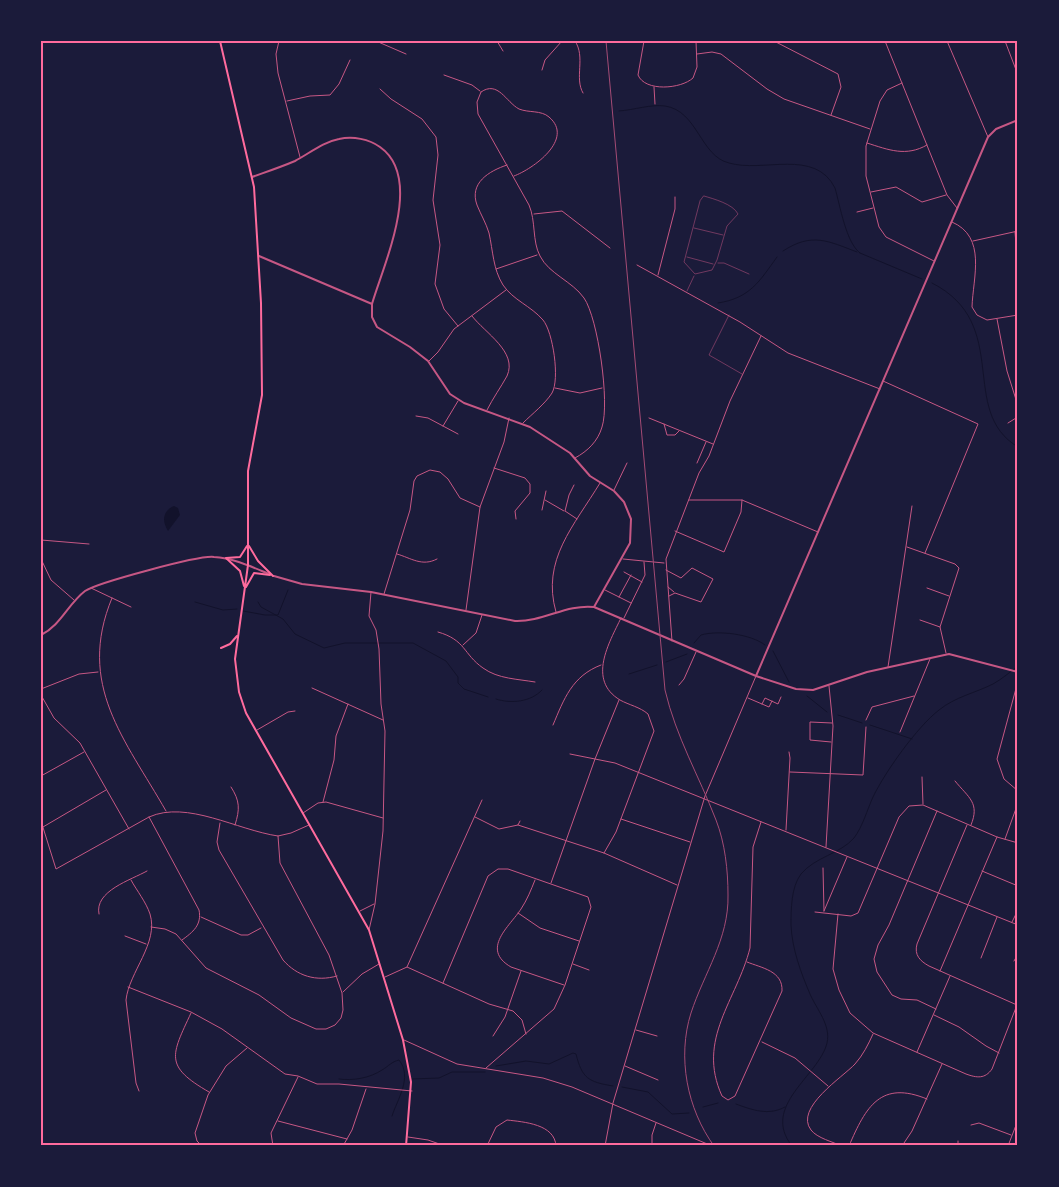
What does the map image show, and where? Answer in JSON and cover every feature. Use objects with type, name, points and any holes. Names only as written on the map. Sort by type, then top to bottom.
[{"type":"main road","points":[[220,41],[252,177],[261,303],[262,394],[246,487],[248,565],[235,659],[238,685],[246,713],[369,930],[403,1040],[412,1091],[406,1146]]},
{"type":"main road","points":[[226,558],[240,557],[248,544]]},
{"type":"main road","points":[[248,544],[258,561],[273,576]]},
{"type":"main road","points":[[226,558],[240,571],[244,591]]},
{"type":"main road","points":[[244,591],[254,573],[273,576]]},
{"type":"main road","points":[[221,648],[230,644],[237,636]]},
{"type":"street","points":[[279,41],[276,64],[300,158]]},
{"type":"street","points":[[376,41],[406,54]]},
{"type":"street","points":[[497,41],[503,51]]},
{"type":"street","points":[[542,70],[545,60],[562,41]]},
{"type":"street","points":[[575,41],[580,51],[580,85],[583,93]]},
{"type":"street","points":[[644,41],[638,75],[643,83],[654,86],[684,84],[691,80],[697,70],[696,41]]},
{"type":"street","points":[[774,41],[838,74],[840,87],[830,116]]},
{"type":"street","points":[[885,41],[947,195],[957,208]]},
{"type":"street","points":[[947,41],[988,138]]},
{"type":"street","points":[[1005,41],[1018,75]]},
{"type":"street","points":[[697,54],[712,52],[721,54],[784,100],[871,129]]},
{"type":"street","points":[[286,101],[310,96],[330,95],[339,84],[350,60]]},
{"type":"street","points":[[444,75],[472,85],[481,92]]},
{"type":"street","points":[[902,83],[890,88],[882,97],[866,142],[864,162],[879,227],[886,238],[935,261]]},
{"type":"street","points":[[654,86],[655,104]]},
{"type":"street","points":[[513,176],[531,168],[548,152],[556,140],[556,127],[546,115],[526,111],[514,106],[497,89],[488,88],[481,92],[476,104],[478,114],[533,214],[539,255],[548,267],[574,286],[588,305],[596,327],[604,417],[600,432],[588,450],[575,458]]},
{"type":"street","points":[[380,90],[422,119],[436,137],[438,155],[433,200],[440,245],[435,284],[444,309],[458,326]]},
{"type":"street","points":[[605,1146],[613,1104],[704,799],[988,138],[996,129],[1018,120]]},
{"type":"street","points":[[252,177],[300,158],[326,143],[350,138],[367,140],[377,145],[396,164],[401,183],[399,211],[372,304],[372,317],[377,327],[410,347],[428,361],[444,388],[458,400],[509,418],[564,448],[590,476],[614,491],[626,506],[631,519],[631,539],[623,559],[594,607]]},
{"type":"street","points":[[866,142],[901,153],[916,151],[927,145]]},
{"type":"street","points":[[507,165],[482,177],[476,194],[477,206],[487,225],[496,270],[506,290],[538,316],[548,328],[552,340],[554,388],[549,398],[522,424]]},
{"type":"street","points":[[870,192],[896,187],[922,202],[947,195]]},
{"type":"street","points":[[658,275],[675,209],[675,197]]},
{"type":"street","points":[[857,212],[874,208]]},
{"type":"street","points":[[533,214],[562,211],[610,248]]},
{"type":"street","points":[[952,222],[966,230],[972,241],[975,256],[972,307],[982,318],[997,319],[1018,315]]},
{"type":"street","points":[[972,241],[1016,232],[1018,268]]},
{"type":"street","points":[[496,270],[539,255]]},
{"type":"street","points":[[257,256],[372,304]]},
{"type":"street","points":[[637,265],[729,315],[788,353],[880,389]]},
{"type":"street","points":[[428,361],[438,352],[450,332],[506,290]]},
{"type":"street","points":[[472,316],[487,334],[503,348],[509,360],[507,376],[487,410]]},
{"type":"street","points":[[997,319],[1007,371],[1018,406]]},
{"type":"street","points":[[672,641],[665,563],[675,531],[690,500],[699,473],[714,444],[742,374],[760,336]]},
{"type":"street","points":[[883,381],[975,420],[978,425],[925,553]]},
{"type":"street","points":[[554,388],[580,394],[602,388]]},
{"type":"street","points":[[443,426],[458,400]]},
{"type":"street","points":[[1008,423],[1017,418],[1018,410]]},
{"type":"street","points":[[416,416],[428,418],[458,434]]},
{"type":"street","points":[[466,610],[480,507],[504,442],[509,418]]},
{"type":"street","points":[[649,418],[714,444]]},
{"type":"street","points":[[664,424],[666,435],[675,435],[680,431]]},
{"type":"street","points":[[697,463],[706,441]]},
{"type":"street","points":[[614,491],[627,464]]},
{"type":"street","points":[[493,468],[525,478],[530,484],[530,494],[515,511],[516,519]]},
{"type":"street","points":[[384,595],[410,510],[414,481],[422,473],[436,470],[443,474],[460,498],[480,507]]},
{"type":"street","points":[[556,613],[551,590],[553,565],[559,550],[600,483]]},
{"type":"street","points":[[565,511],[568,495],[574,485]]},
{"type":"street","points":[[542,510],[546,492]]},
{"type":"street","points":[[545,500],[578,519]]},
{"type":"street","points":[[690,500],[742,500],[818,532]]},
{"type":"street","points":[[675,531],[724,552],[741,512],[742,500]]},
{"type":"street","points":[[888,668],[912,506]]},
{"type":"street","points":[[41,540],[89,544]]},
{"type":"street","points":[[906,546],[957,565],[959,571],[940,627],[946,654]]},
{"type":"street","points":[[396,554],[422,562],[431,562],[437,559]]},
{"type":"street","points":[[41,635],[55,626],[75,601],[90,588],[198,557],[226,558],[273,576],[302,584],[371,592],[521,622],[577,607],[594,607],[756,676],[796,690],[813,690],[888,668],[946,654],[953,654],[1018,672]]},
{"type":"street","points":[[41,559],[51,580],[75,601]]},
{"type":"street","points":[[623,559],[665,563]]},
{"type":"street","points":[[604,854],[621,819],[653,736],[653,723],[644,711],[619,699],[605,682],[602,665],[603,656],[646,575],[644,562]]},
{"type":"street","points":[[667,578],[673,576],[685,577],[690,568],[712,578],[701,602],[675,593],[668,586]]},
{"type":"street","points":[[666,570],[673,576]]},
{"type":"street","points":[[624,572],[642,582]]},
{"type":"street","points":[[619,597],[631,576]]},
{"type":"street","points":[[90,588],[130,607]]},
{"type":"street","points":[[927,588],[950,596]]},
{"type":"street","points":[[604,590],[631,603]]},
{"type":"street","points":[[369,930],[375,904],[383,818],[384,721],[379,649],[370,616],[371,592]]},
{"type":"street","points":[[668,596],[675,593]]},
{"type":"street","points":[[112,598],[101,633],[99,672],[105,700],[166,812]]},
{"type":"street","points":[[463,645],[476,633],[482,615]]},
{"type":"street","points":[[920,620],[940,627]]},
{"type":"street","points":[[438,632],[453,637],[463,645],[475,661],[492,674],[535,682]]},
{"type":"street","points":[[679,685],[684,679],[696,651]]},
{"type":"street","points":[[900,732],[930,658]]},
{"type":"street","points":[[553,725],[571,685],[583,674],[602,665]]},
{"type":"street","points":[[41,689],[78,674],[99,672]]},
{"type":"street","points":[[1018,681],[997,758],[1004,779],[1018,791]]},
{"type":"street","points":[[826,847],[833,723],[829,685]]},
{"type":"street","points":[[312,688],[384,721]]},
{"type":"street","points":[[41,695],[54,718],[75,737],[129,829]]},
{"type":"street","points":[[866,720],[869,710],[876,705],[914,696]]},
{"type":"street","points":[[747,697],[769,707],[772,701]]},
{"type":"street","points":[[762,704],[765,698],[778,704],[781,697]]},
{"type":"street","points":[[551,884],[594,759],[619,699]]},
{"type":"street","points":[[323,802],[334,760],[336,736],[348,704]]},
{"type":"street","points":[[256,730],[288,712],[295,711]]},
{"type":"street","points":[[832,742],[810,740],[810,722],[833,723]]},
{"type":"street","points":[[790,772],[863,775],[866,727]]},
{"type":"street","points":[[41,776],[84,751]]},
{"type":"street","points":[[786,831],[790,772],[789,752]]},
{"type":"street","points":[[570,754],[615,764],[1018,925]]},
{"type":"street","points":[[922,777],[923,805]]},
{"type":"street","points":[[955,781],[976,807],[976,814],[971,826]]},
{"type":"street","points":[[231,787],[238,798],[239,805],[235,825]]},
{"type":"street","points":[[43,826],[107,790]]},
{"type":"street","points":[[384,977],[406,967],[482,800]]},
{"type":"street","points":[[303,813],[323,802],[383,818]]},
{"type":"street","points":[[1004,840],[1018,803]]},
{"type":"street","points":[[815,912],[851,916],[856,914],[901,813],[909,806],[923,805],[1004,840],[1018,843]]},
{"type":"street","points":[[936,1009],[917,1000],[894,996],[879,976],[874,962],[876,948],[887,929],[937,811]]},
{"type":"street","points":[[41,821],[56,869],[149,818],[166,812],[187,812],[278,836],[310,825]]},
{"type":"street","points":[[474,817],[499,828],[505,829],[518,825],[565,840],[604,854],[678,886]]},
{"type":"street","points":[[149,818],[198,906],[200,917],[195,930],[182,941]]},
{"type":"street","points":[[621,819],[691,842]]},
{"type":"street","points":[[518,825],[520,821]]},
{"type":"street","points":[[220,822],[217,842],[219,850],[282,960],[292,970],[316,978],[336,976]]},
{"type":"street","points":[[747,962],[774,973],[782,984],[781,995],[733,1098],[728,1100],[723,1098],[718,1089],[714,1066],[715,1042],[723,1012],[747,962],[751,941],[753,847],[761,822]]},
{"type":"street","points":[[838,914],[832,961],[834,978],[850,1013],[873,1033],[943,1064],[978,1077],[991,1071],[1000,1053],[1018,1005],[929,966],[920,959],[916,948],[967,824]]},
{"type":"street","points":[[151,927],[172,932],[182,941],[199,963],[216,976],[245,988],[292,1018],[314,1029],[328,1028],[340,1020],[344,1007],[342,993],[329,955],[280,863],[278,836]]},
{"type":"street","points":[[940,971],[997,837]]},
{"type":"street","points":[[824,912],[848,856]]},
{"type":"street","points":[[442,983],[487,879],[493,871],[501,868],[588,897],[590,910],[565,985],[554,1009],[486,1068]]},
{"type":"street","points":[[823,868],[824,912]]},
{"type":"street","points":[[99,914],[98,906],[104,895],[147,871]]},
{"type":"street","points":[[982,871],[1018,886]]},
{"type":"street","points":[[535,879],[518,913],[501,934],[498,950],[504,962],[522,971],[565,985]]},
{"type":"street","points":[[131,880],[149,913],[151,927],[147,944],[128,987],[127,1006],[136,1083],[139,1091]]},
{"type":"street","points":[[359,912],[375,904]]},
{"type":"street","points":[[1011,922],[1018,910]]},
{"type":"street","points":[[518,913],[540,928],[580,942]]},
{"type":"street","points":[[200,917],[242,935],[248,935],[262,928]]},
{"type":"street","points":[[981,958],[998,917]]},
{"type":"street","points":[[125,936],[147,944]]},
{"type":"street","points":[[1014,961],[1018,954]]},
{"type":"street","points":[[342,993],[362,974],[380,963]]},
{"type":"street","points":[[572,964],[589,970]]},
{"type":"street","points":[[406,967],[489,1004],[508,1008],[520,1018],[526,1034]]},
{"type":"street","points":[[493,1036],[508,1008],[522,971]]},
{"type":"street","points":[[917,1052],[950,976]]},
{"type":"street","points":[[128,987],[191,1012],[222,1029],[285,1074],[298,1076],[317,1084],[339,1084],[412,1091]]},
{"type":"street","points":[[191,1012],[177,1042],[176,1063],[185,1077],[210,1092]]},
{"type":"street","points":[[933,1015],[959,1027],[986,1046],[1000,1053]]},
{"type":"street","points":[[635,1030],[657,1036]]},
{"type":"street","points":[[842,1146],[814,1133],[808,1125],[809,1113],[828,1086],[856,1062],[873,1033]]},
{"type":"street","points":[[403,1040],[451,1062],[557,1082],[712,1146]]},
{"type":"street","points":[[761,1041],[784,1051],[812,1071],[828,1086]]},
{"type":"street","points":[[202,1146],[197,1141],[195,1133],[210,1092],[226,1066],[248,1047]]},
{"type":"street","points":[[902,1146],[943,1064]]},
{"type":"street","points":[[624,1066],[658,1080]]},
{"type":"street","points":[[273,1146],[270,1136],[298,1076]]},
{"type":"street","points":[[343,1146],[354,1126],[366,1087]]},
{"type":"street","points":[[849,1146],[869,1109],[885,1095],[903,1091],[927,1099]]},
{"type":"street","points":[[276,1120],[347,1139]]},
{"type":"street","points":[[487,1146],[496,1127],[507,1120],[536,1125],[548,1130],[554,1136],[556,1146]]},
{"type":"street","points":[[1008,1146],[1018,1120]]},
{"type":"street","points":[[652,1146],[652,1135],[657,1122]]},
{"type":"street","points":[[971,1125],[979,1123],[1011,1135]]},
{"type":"street","points":[[407,1137],[428,1140],[445,1146]]},
{"type":"lane","points":[[704,196],[736,210],[737,216],[729,223],[712,270],[695,274],[684,262],[700,201],[704,196]]},
{"type":"lane","points":[[693,228],[724,235]]},
{"type":"lane","points":[[686,257],[724,263],[749,274]]},
{"type":"lane","points":[[687,291],[695,274]]},
{"type":"lane","points":[[729,315],[709,356],[742,374]]},
{"type":"shaded area","points":[[174,506],[178,508],[180,515],[168,531],[164,517],[167,511]]},
{"type":"waterway","points":[[619,111],[648,106],[665,106],[676,110],[692,124],[711,152],[719,159],[729,163],[757,166],[802,165],[815,169],[826,176],[835,188],[847,233],[860,253]]},
{"type":"waterway","points":[[783,251],[803,242],[820,240],[857,252]]},
{"type":"waterway","points":[[860,253],[922,279]]},
{"type":"waterway","points":[[718,303],[729,301],[753,288],[777,257]]},
{"type":"waterway","points":[[932,283],[956,300],[971,321],[979,343],[990,412],[1000,431],[1018,447]]},
{"type":"waterway","points":[[243,611],[278,615],[288,590]]},
{"type":"waterway","points":[[195,602],[223,610],[237,609]]},
{"type":"waterway","points":[[258,602],[261,607],[283,619],[295,634],[324,648],[345,643],[413,643],[446,661],[458,677],[458,683],[464,689],[488,697]]},
{"type":"waterway","points":[[694,643],[701,635],[725,633],[751,638],[765,645]]},
{"type":"waterway","points":[[773,651],[789,682]]},
{"type":"waterway","points":[[666,662],[687,654]]},
{"type":"waterway","points":[[629,674],[657,665]]},
{"type":"waterway","points":[[792,1146],[784,1131],[783,1118],[787,1105],[794,1092],[822,1055],[828,1036],[823,1018],[803,978],[793,943],[791,925],[795,885],[801,874],[813,863],[842,848],[854,838],[885,775],[912,738],[930,718],[958,698],[993,684],[1018,666]]},
{"type":"waterway","points":[[496,699],[520,701],[532,697],[542,690]]},
{"type":"waterway","points":[[807,696],[827,712]]},
{"type":"waterway","points":[[838,715],[862,723]]},
{"type":"waterway","points":[[870,725],[912,739]]},
{"type":"waterway","points":[[496,1066],[526,1061],[549,1064],[573,1053],[576,1054],[581,1069],[587,1078],[598,1083],[613,1086]]},
{"type":"waterway","points":[[339,1079],[367,1077],[399,1060],[405,1074],[403,1088],[392,1116]]},
{"type":"waterway","points":[[412,1079],[439,1078],[452,1072],[485,1072]]},
{"type":"waterway","points":[[622,1087],[648,1092],[672,1114],[689,1113]]},
{"type":"waterway","points":[[703,1107],[718,1103]]},
{"type":"waterway","points":[[736,1104],[767,1112],[785,1107]]},
{"type":"railway","points":[[606,41],[665,690],[681,740],[719,829],[727,866],[728,895],[724,926],[715,956],[691,1013],[685,1047],[685,1065],[691,1099],[697,1116],[714,1146]]}]
